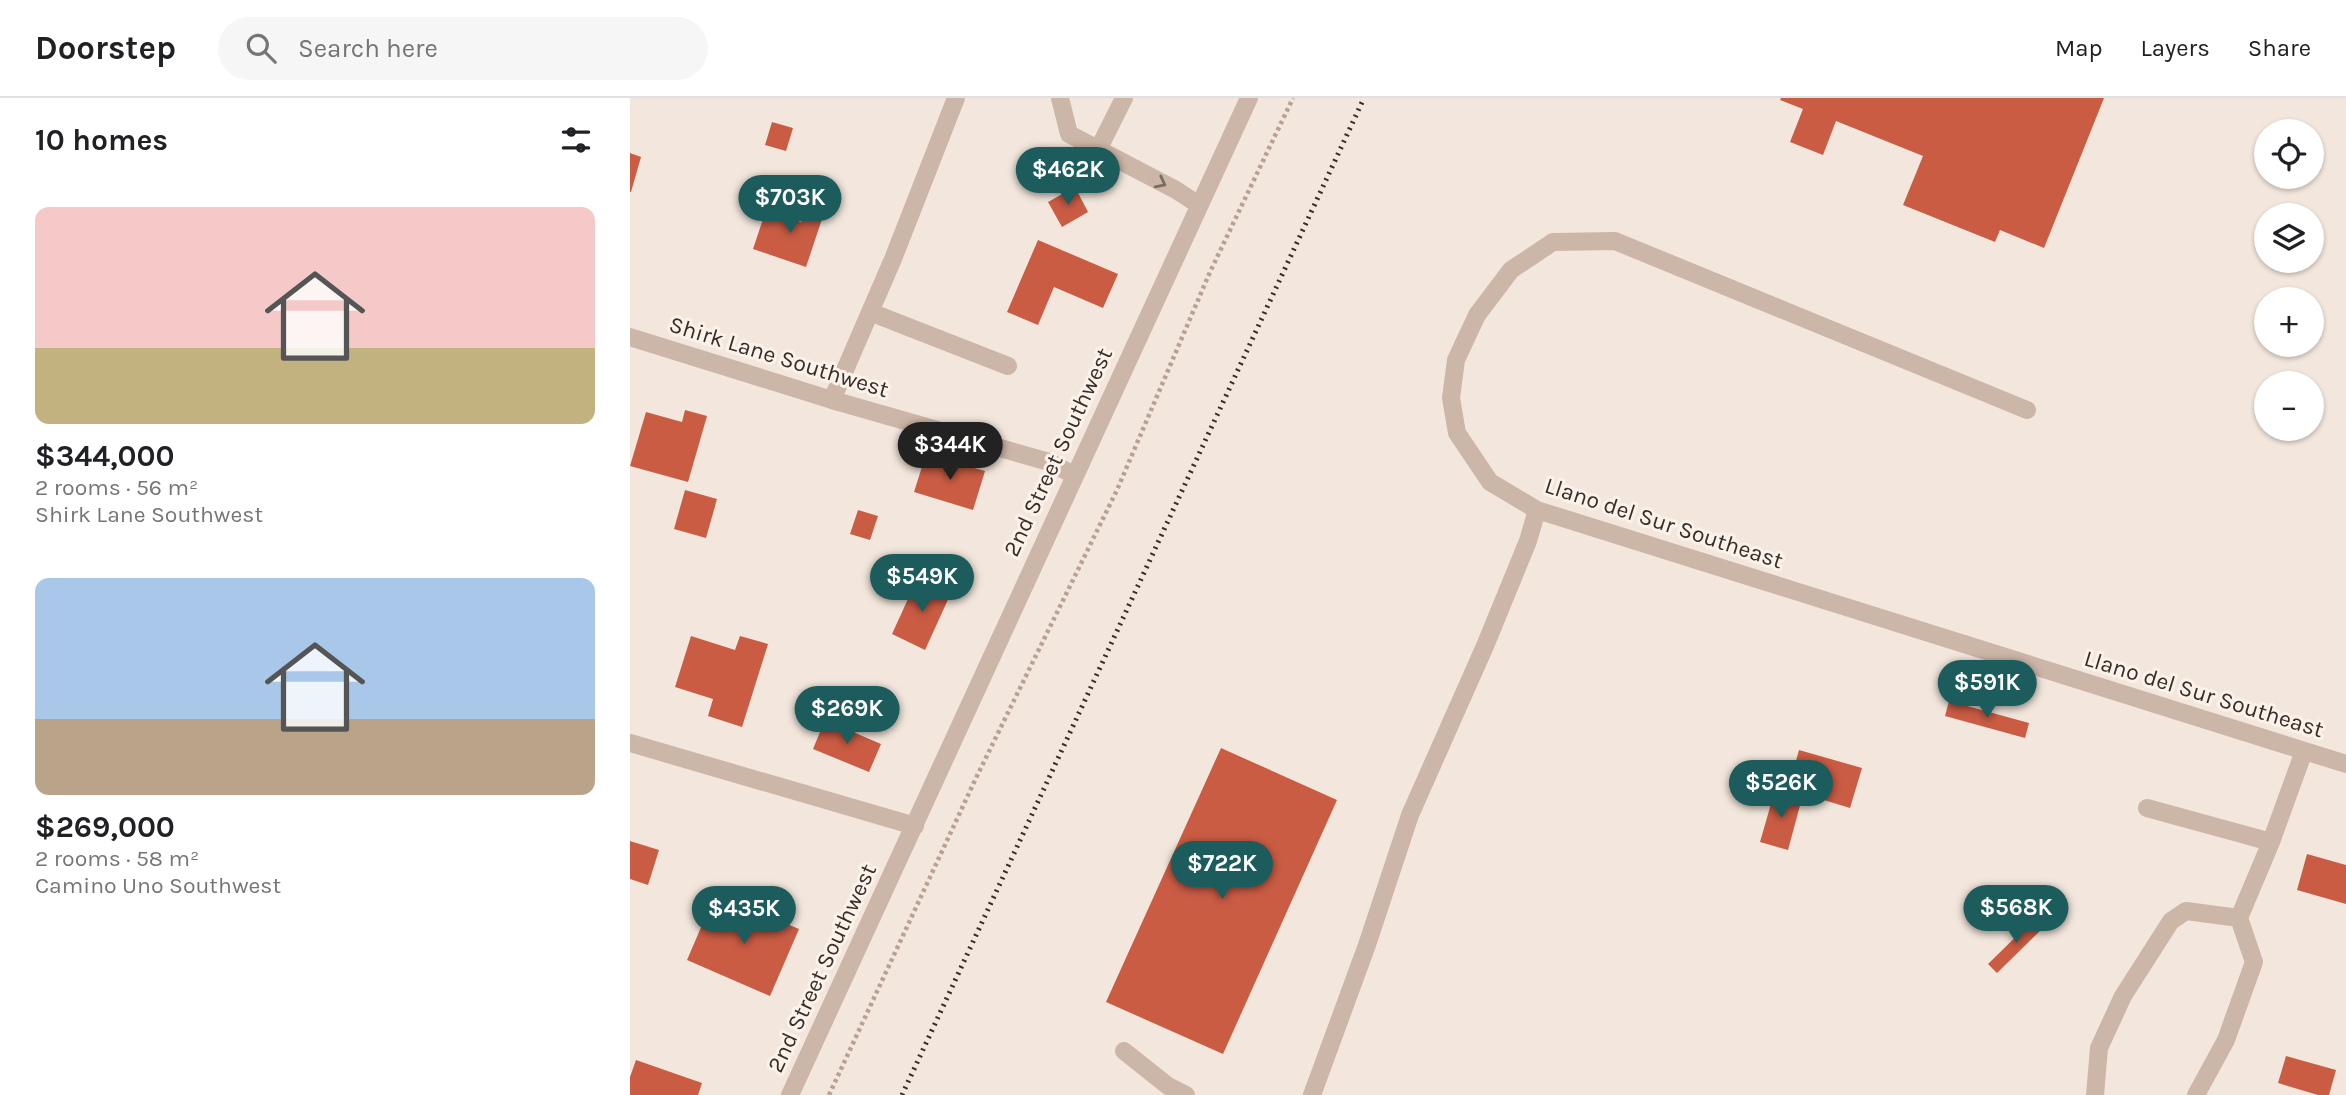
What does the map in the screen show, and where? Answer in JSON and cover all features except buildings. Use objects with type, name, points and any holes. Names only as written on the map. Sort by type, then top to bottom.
[{"type":"street","points":[[832,400],[956,98]]},
{"type":"street","points":[[1060,98],[1069,134],[1176,190],[1199,205]]},
{"type":"street","points":[[1098,150],[1124,98]]},
{"type":"street","name":"2nd Street Southwest","points":[[790,1095],[1248,98]]},
{"type":"street","name":"Llano del Sur Southeast","points":[[2026,410],[1615,241],[1553,242],[1511,270],[1477,315],[1456,360],[1451,398],[1457,433],[1490,482],[1537,510],[2346,764]]},
{"type":"street","points":[[870,312],[1008,366]]},
{"type":"street","name":"Shirk Lane Southwest","points":[[630,337],[832,400],[1049,462],[1074,475]]},
{"type":"street","points":[[1312,1095],[1367,945],[1410,816],[1485,646],[1528,541],[1537,510]]},
{"type":"street","points":[[630,743],[915,826]]},
{"type":"street","points":[[2196,1095],[2226,1040],[2254,961],[2239,918],[2271,842],[2304,751]]},
{"type":"street","points":[[2147,808],[2271,842]]},
{"type":"street","points":[[2095,1095],[2099,1048],[2123,996],[2171,921],[2186,911],[2239,918]]},
{"type":"street","points":[[1124,1051],[1168,1086],[1186,1095]]},
{"type":"path","points":[[829,1095],[976,778],[1117,490],[1210,272],[1293,98]]},
{"type":"railway","points":[[902,1095],[1364,98]]}]
